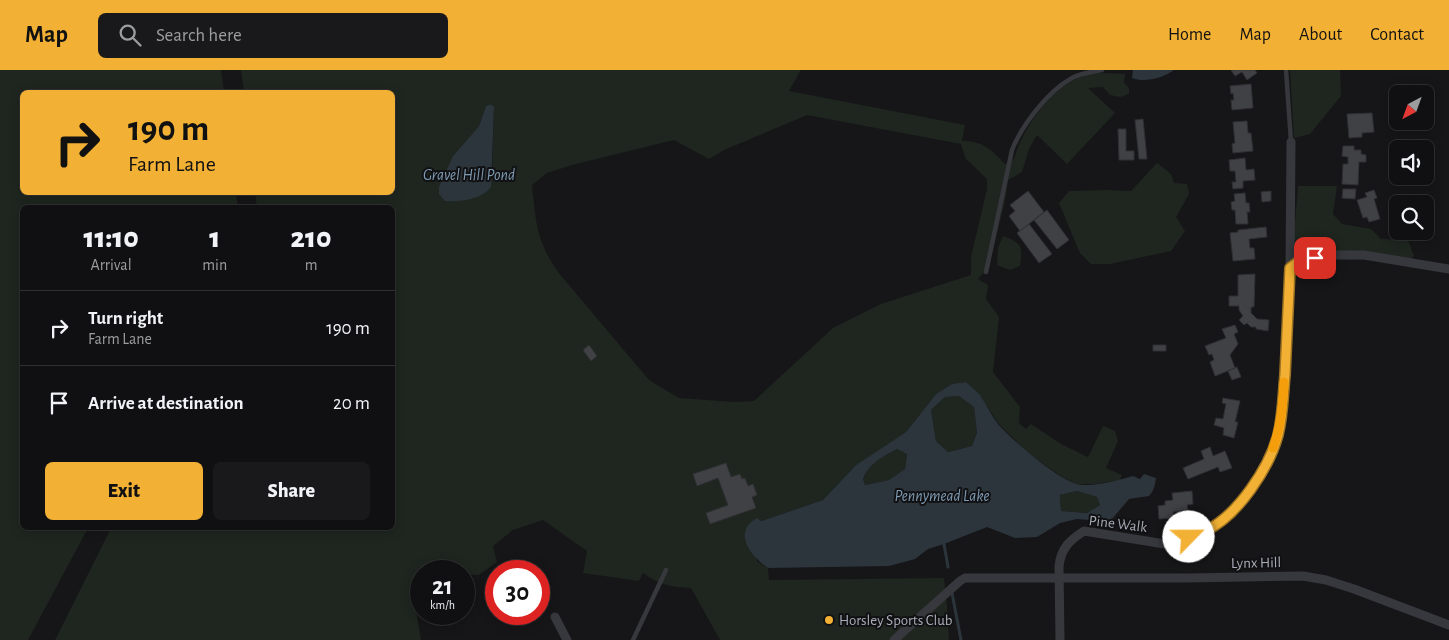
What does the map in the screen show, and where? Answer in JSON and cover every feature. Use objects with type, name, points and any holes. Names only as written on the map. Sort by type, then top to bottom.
[{"type":"street","name":"Pine Walk","points":[[1059,577],[1060,555],[1066,545],[1084,531],[1165,544],[1206,531],[1221,521],[1239,504],[1254,484],[1269,458],[1278,435],[1282,412],[1290,268],[1291,142]]},
{"type":"street","points":[[1290,268],[1299,261],[1307,259],[1330,255],[1364,255],[1449,269]]},
{"type":"street","name":"Lynx Hill","points":[[894,640],[965,578],[1303,576],[1326,580],[1354,589],[1449,625]]},
{"type":"street","points":[[1059,577],[1060,640]]},
{"type":"street","points":[[555,617],[567,640]]},
{"type":"lane","points":[[986,272],[1016,139],[1034,113],[1062,84],[1084,73],[1102,70]]},
{"type":"lane","points":[[1286,70],[1291,142]]},
{"type":"lane","points":[[633,640],[666,570]]},
{"type":"shaded area","points":[[0,70],[221,70],[224,90],[20,90],[20,195],[236,195],[238,205],[20,205],[20,530],[87,530],[28,640],[0,640]]},
{"type":"shaded area","points":[[241,70],[801,70],[789,91],[965,125],[962,141],[981,144],[1005,164],[1014,159],[1031,122],[1049,99],[1060,89],[1071,81],[1088,74],[1125,74],[1124,83],[1129,88],[1129,94],[1120,97],[1110,95],[1103,87],[1088,88],[1115,113],[1067,164],[1037,135],[1029,149],[1022,172],[1008,180],[989,267],[978,279],[988,285],[986,299],[999,317],[993,372],[1020,407],[1019,423],[1026,429],[1031,424],[1061,444],[1088,457],[1103,426],[1115,431],[1118,441],[1106,468],[1122,475],[1120,480],[1096,484],[1077,484],[1062,477],[1028,453],[998,423],[978,393],[966,382],[952,384],[936,394],[906,432],[856,465],[823,500],[761,521],[757,518],[757,561],[768,568],[769,580],[944,578],[949,640],[720,640],[691,588],[666,585],[643,573],[639,581],[583,573],[587,551],[543,520],[513,530],[493,546],[496,560],[485,560],[485,571],[479,575],[475,575],[475,560],[410,560],[410,625],[418,625],[421,640],[55,640],[110,530],[395,530],[395,205],[257,205],[255,195],[395,195],[395,90],[244,90]],"holes":[[[492,105],[494,107],[492,180],[453,156],[479,126],[486,106]],[[807,115],[961,144],[966,159],[987,179],[987,189],[971,257],[971,275],[881,304],[833,328],[754,401],[735,402],[679,398],[649,380],[558,272],[551,261],[538,230],[532,185],[547,173],[572,165],[674,140],[709,159],[724,150]]]},
{"type":"shaded area","points":[[1290,70],[1340,70],[1341,96],[1310,134],[1294,138]]},
{"type":"shaded area","points":[[1157,163],[1171,174],[1174,183],[1187,184],[1189,194],[1176,217],[1185,231],[1171,251],[1110,264],[1091,264],[1080,253],[1059,203],[1069,191],[1131,191]]},
{"type":"shaded area","points":[[1298,186],[1337,186],[1333,214],[1342,224],[1371,229],[1381,239],[1408,240],[1414,256],[1407,261],[1344,253],[1300,255],[1293,249]]},
{"type":"shaded area","points":[[1003,236],[1018,243],[1021,250],[1020,266],[1010,270],[997,265],[998,248]]},
{"type":"shaded area","points":[[960,396],[974,407],[977,433],[972,446],[948,452],[936,441],[931,410],[945,397]]},
{"type":"shaded area","points":[[898,449],[907,454],[905,469],[889,480],[865,485],[863,479],[873,464]]},
{"type":"shaded area","points":[[1077,491],[1097,497],[1100,505],[1087,513],[1061,511],[1060,495]]},
{"type":"water","points":[[1133,70],[1174,70],[1159,77],[1142,80],[1132,78]]},
{"type":"water","name":"Gravel Hill Pond","points":[[486,106],[494,107],[491,187],[482,195],[476,197],[457,201],[445,201],[439,194],[439,187],[453,156],[479,126]]},
{"type":"water","name":"Pennymead Lake","points":[[966,382],[980,395],[995,421],[1005,431],[1035,458],[1068,481],[1090,485],[1133,476],[1140,479],[1144,474],[1156,478],[1152,492],[1149,496],[1129,499],[1112,519],[1102,521],[1077,519],[1060,523],[1037,537],[1015,538],[987,527],[928,549],[915,559],[889,566],[768,568],[755,557],[746,544],[746,530],[750,524],[757,518],[761,521],[823,500],[856,465],[906,432],[936,394],[952,384]],"holes":[[[959,396],[974,407],[977,433],[972,446],[948,452],[936,441],[931,410],[945,397]],[[897,449],[907,454],[905,469],[889,480],[865,485],[863,479],[877,461]],[[1077,491],[1097,497],[1100,505],[1087,513],[1061,511],[1060,495]]]},
{"type":"building","points":[[1231,70],[1255,70],[1257,73],[1247,80],[1242,72],[1235,76]]},
{"type":"building","points":[[1251,84],[1253,108],[1232,110],[1231,100],[1234,100],[1230,86]]},
{"type":"building","points":[[1372,113],[1374,132],[1362,133],[1362,137],[1349,138],[1347,114]]},
{"type":"building","points":[[1143,119],[1147,159],[1139,159],[1135,120]]},
{"type":"building","points":[[1247,121],[1248,133],[1251,133],[1253,151],[1233,153],[1232,144],[1235,143],[1233,122]]},
{"type":"building","points":[[1118,129],[1126,129],[1126,151],[1134,151],[1134,160],[1119,160]]},
{"type":"building","points":[[1343,146],[1354,146],[1354,150],[1361,150],[1361,154],[1366,155],[1366,162],[1359,162],[1358,185],[1342,184],[1343,164],[1348,164],[1348,157],[1342,156]]},
{"type":"building","points":[[1245,158],[1246,170],[1254,169],[1255,180],[1243,181],[1243,188],[1233,189],[1232,182],[1236,182],[1235,171],[1230,171],[1229,160]]},
{"type":"building","points":[[1343,189],[1356,189],[1355,199],[1342,198]]},
{"type":"building","points":[[1374,190],[1377,198],[1374,199],[1380,219],[1369,222],[1367,217],[1363,218],[1357,200],[1367,197],[1365,193]]},
{"type":"building","points":[[1028,191],[1044,212],[1020,231],[1009,216],[1015,211],[1010,205]]},
{"type":"building","points":[[1271,191],[1271,201],[1262,202],[1261,192]]},
{"type":"building","points":[[1245,193],[1246,203],[1249,203],[1250,212],[1247,212],[1248,224],[1236,224],[1235,210],[1232,210],[1231,202],[1235,201],[1234,194]]},
{"type":"building","points":[[1047,210],[1069,240],[1057,249],[1034,220]]},
{"type":"building","points":[[1029,224],[1052,254],[1039,263],[1017,233]]},
{"type":"building","points":[[1266,227],[1267,237],[1249,239],[1250,248],[1254,248],[1255,259],[1233,261],[1230,233],[1238,232],[1238,230]]},
{"type":"building","points":[[1255,274],[1254,307],[1251,307],[1251,313],[1257,319],[1269,320],[1268,331],[1256,329],[1256,327],[1251,327],[1247,323],[1244,325],[1239,320],[1243,316],[1239,306],[1229,306],[1229,296],[1238,296],[1238,275]]},
{"type":"building","points":[[1235,325],[1238,332],[1234,334],[1238,344],[1230,355],[1235,368],[1215,376],[1210,362],[1214,360],[1212,354],[1209,355],[1205,346],[1226,338],[1222,329]]},
{"type":"building","points":[[589,345],[597,356],[591,361],[583,350]]},
{"type":"building","points":[[1153,345],[1166,345],[1166,351],[1153,351]]},
{"type":"building","points":[[1237,367],[1241,377],[1232,380],[1228,371]]},
{"type":"building","points":[[1223,398],[1240,401],[1235,422],[1238,422],[1234,438],[1223,435],[1224,428],[1214,425],[1216,418],[1223,419],[1226,404],[1222,403]]},
{"type":"building","points":[[1210,447],[1213,456],[1225,451],[1232,468],[1220,472],[1218,467],[1188,479],[1183,468],[1204,459],[1201,451]]},
{"type":"building","points":[[726,463],[731,477],[740,474],[742,479],[745,478],[748,486],[753,484],[757,495],[752,497],[756,508],[710,524],[706,513],[728,505],[718,478],[697,486],[693,474]]},
{"type":"building","points":[[1192,491],[1193,504],[1187,505],[1188,510],[1173,512],[1174,518],[1159,519],[1158,506],[1165,505],[1165,501],[1173,500],[1172,493]]},
{"type":"waterway","points":[[944,544],[948,567]]},
{"type":"waterway","points":[[952,593],[961,640]]},
{"type":"slow traffic","points":[[1273,448],[1278,435],[1282,412],[1284,382]]},
{"type":"place","name":"Horsley Sports Club","points":[[829,620]]},
{"type":"route","points":[[1189,537],[1206,531],[1221,521],[1239,504],[1254,484],[1269,458],[1278,435],[1282,412],[1290,268],[1299,261],[1315,258]]}]
